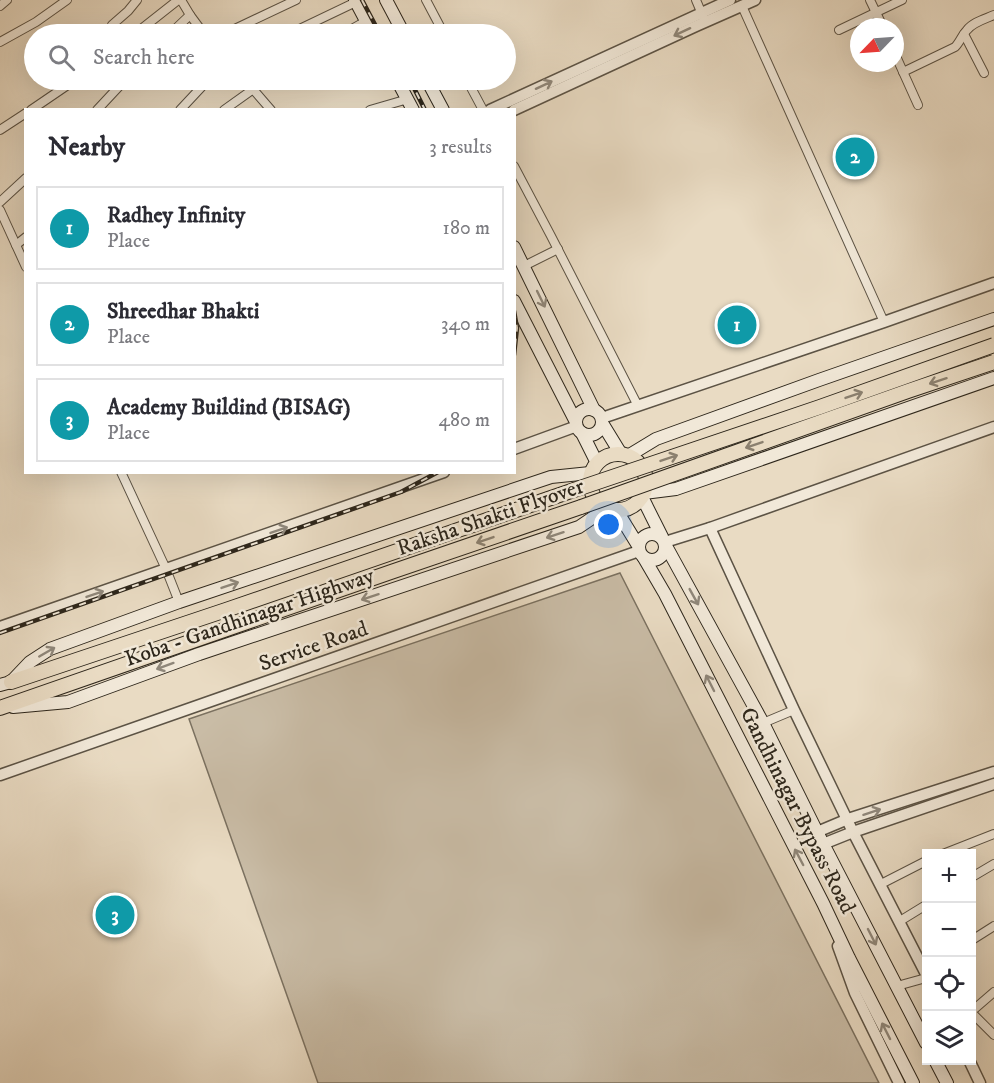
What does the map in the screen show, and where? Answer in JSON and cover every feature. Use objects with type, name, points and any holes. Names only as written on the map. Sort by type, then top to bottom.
[{"type":"main road","points":[[386,0],[399,24]]},
{"type":"main road","points":[[355,1],[368,24]]},
{"type":"main road","points":[[402,90],[410,104]]},
{"type":"main road","points":[[432,90],[442,108]]},
{"type":"main road","points":[[516,251],[599,417],[624,455]]},
{"type":"main road","points":[[516,306],[578,427],[594,468]]},
{"type":"main road","points":[[624,455],[656,439],[994,319]]},
{"type":"main road","name":"Raksha Shakti Flyover","points":[[5,684],[810,410],[994,345]]},
{"type":"main road","name":"Raksha Shakti Flyover","points":[[0,708],[994,362]]},
{"type":"main road","points":[[643,495],[676,489],[994,378]]},
{"type":"main road","points":[[588,410],[599,417],[601,427],[596,434],[587,435],[578,427],[580,413],[583,411],[588,410]]},
{"type":"main road","points":[[611,454],[624,455],[638,463],[644,471],[646,481],[643,495],[630,508],[612,510],[595,499],[591,492],[589,484],[594,468],[603,457],[611,454]]},
{"type":"main road","name":"Koba - Gandhinagar Highway","points":[[5,684],[30,662],[50,649],[179,602],[551,477],[594,468]]},
{"type":"main road","name":"Gandhinagar Bypass Road","points":[[643,495],[664,542],[763,723],[922,1034]]},
{"type":"main road","name":"Gandhinagar Bypass Road","points":[[612,510],[641,552],[665,594],[913,1083]]},
{"type":"main road","name":"Koba - Gandhinagar Highway","points":[[0,708],[68,702],[199,654],[579,527],[612,510]]},
{"type":"main road","points":[[649,533],[658,534],[664,542],[664,554],[657,559],[653,560],[641,552],[641,539],[649,533]]},
{"type":"main road","points":[[938,1065],[947,1083]]},
{"type":"street","points":[[0,6],[7,0]]},
{"type":"street","points":[[32,24],[56,3],[67,0]]},
{"type":"street","points":[[113,24],[137,0]]},
{"type":"street","points":[[148,24],[180,0],[197,24]]},
{"type":"street","points":[[245,24],[296,0]]},
{"type":"street","points":[[426,0],[439,24]]},
{"type":"street","points":[[696,0],[704,17]]},
{"type":"street","points":[[516,109],[704,17],[730,0]]},
{"type":"street","points":[[495,108],[704,17],[755,0]]},
{"type":"street","points":[[870,0],[879,18]]},
{"type":"street","points":[[839,30],[902,0]]},
{"type":"street","points":[[309,24],[355,1]]},
{"type":"street","points":[[742,6],[884,322]]},
{"type":"street","points":[[181,24],[190,15]]},
{"type":"street","points":[[904,72],[955,47],[968,28],[994,15]]},
{"type":"street","points":[[361,24],[366,21]]},
{"type":"street","points":[[0,42],[24,29]]},
{"type":"street","points":[[964,34],[984,73]]},
{"type":"street","points":[[903,72],[918,105]]},
{"type":"street","points":[[34,108],[60,90]]},
{"type":"street","points":[[99,108],[116,90]]},
{"type":"street","points":[[182,108],[199,90]]},
{"type":"street","points":[[227,108],[250,90]]},
{"type":"street","points":[[255,90],[269,108]]},
{"type":"street","points":[[472,90],[482,108]]},
{"type":"street","points":[[383,108],[410,104]]},
{"type":"street","points":[[0,130],[24,114]]},
{"type":"street","points":[[516,170],[638,406]]},
{"type":"street","points":[[0,202],[24,180]]},
{"type":"street","points":[[0,210],[3,225],[24,263]]},
{"type":"street","points":[[16,245],[24,239]]},
{"type":"street","points":[[524,266],[558,249]]},
{"type":"street","points":[[599,417],[638,406],[994,284]]},
{"type":"street","points":[[516,448],[578,427]]},
{"type":"street","points":[[664,542],[994,428]]},
{"type":"street","points":[[122,474],[179,602]]},
{"type":"street","points":[[0,627],[438,474]]},
{"type":"street","points":[[710,528],[794,710],[922,964]]},
{"type":"street","name":"Service Road","points":[[0,775],[641,552]]},
{"type":"street","points":[[763,723],[794,710]]},
{"type":"street","points":[[817,832],[848,819],[994,772]]},
{"type":"street","points":[[823,844],[994,784]]},
{"type":"street","points":[[956,849],[994,834]]},
{"type":"street","points":[[881,884],[922,864]]},
{"type":"street","points":[[976,875],[994,864]]},
{"type":"street","points":[[823,903],[855,993],[899,1083]]},
{"type":"street","points":[[900,921],[922,907]]},
{"type":"street","points":[[976,937],[994,926]]},
{"type":"street","points":[[897,986],[922,974]]},
{"type":"street","points":[[973,1011],[994,992]]},
{"type":"street","points":[[976,1016],[994,1035]]},
{"type":"street","points":[[971,1065],[980,1083]]},
{"type":"shaded area","points":[[620,573],[879,1083],[318,1083],[189,719]]},
{"type":"railway","points":[[362,0],[375,24]]},
{"type":"railway","points":[[415,90],[424,108]]},
{"type":"railway","points":[[516,322],[516,337]]},
{"type":"railway","points":[[0,633],[401,492],[434,474]]},
{"type":"place","name":"Shreedhar Bhakti","points":[[855,157]]},
{"type":"place","name":"Radhey Infinity","points":[[737,325]]},
{"type":"place","name":"Academy Buildind (BISAG)","points":[[115,915]]}]
